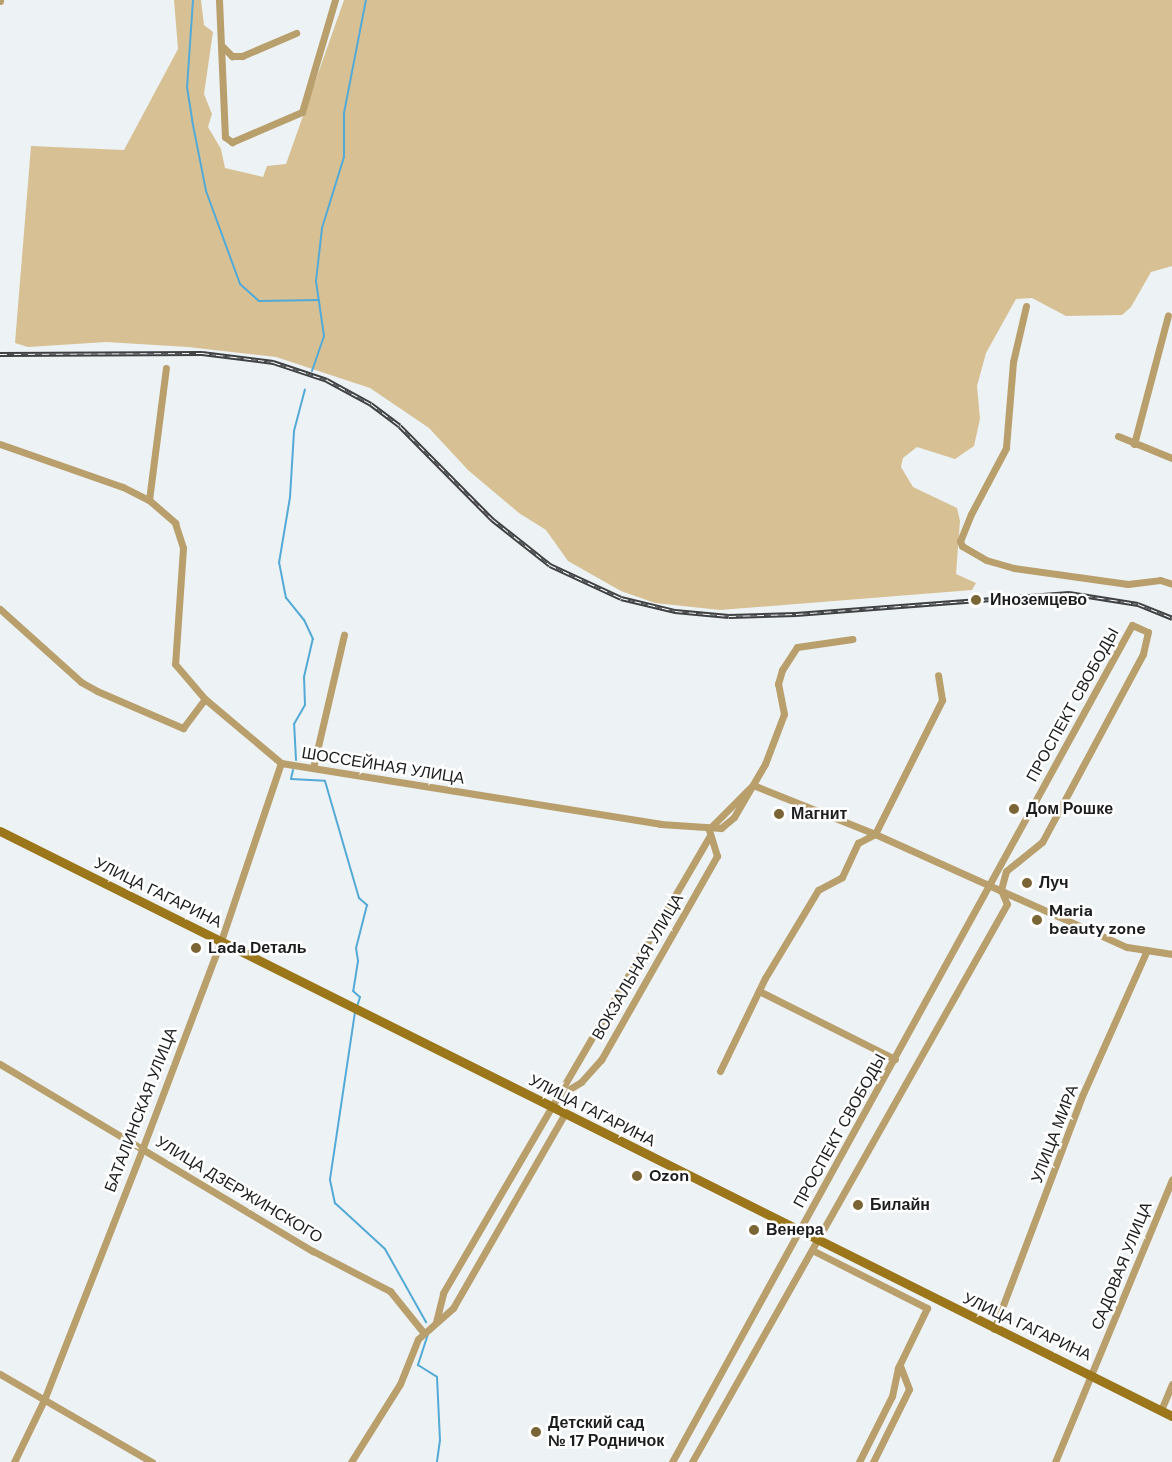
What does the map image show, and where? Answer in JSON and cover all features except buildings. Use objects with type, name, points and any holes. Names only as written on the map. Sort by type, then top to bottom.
[{"type":"main road","name":"УЛИЦА ГАГАРИНА","points":[[0,831],[366,1011],[564,1115],[1172,1416]]},
{"type":"street","points":[[219,0],[223,47],[225,137],[232,142],[302,112],[335,0]]},
{"type":"street","points":[[223,47],[232,56],[242,56],[296,33]]},
{"type":"street","points":[[1026,306],[1013,362],[1006,448],[960,541],[967,550],[986,560],[1014,568],[1128,584],[1160,580],[1172,584]]},
{"type":"street","points":[[1134,444],[1168,315]]},
{"type":"street","points":[[149,500],[166,368]]},
{"type":"street","points":[[1118,436],[1172,458]]},
{"type":"street","name":"ШОССЕЙНАЯ УЛИЦА","points":[[0,444],[123,487],[149,500],[175,523],[183,548],[175,664],[205,699],[281,763],[709,833]]},
{"type":"street","points":[[0,609],[81,682],[97,691],[183,728],[205,699]]},
{"type":"street","name":"ПРОСПЕКТ СВОБОДЫ","points":[[672,1462],[1132,625],[1148,632],[1143,654],[1042,842],[1006,871],[1001,890],[1007,904],[692,1462]]},
{"type":"street","points":[[312,768],[344,635]]},
{"type":"street","points":[[709,833],[728,824],[753,785],[783,714],[778,684],[782,670],[797,647],[852,639]]},
{"type":"street","points":[[720,1071],[759,991],[818,890],[842,877],[858,843],[875,834],[942,700],[938,675]]},
{"type":"street","name":"БАТАЛИНСКАЯ УЛИЦА","points":[[15,1462],[44,1400],[143,1147],[221,941],[281,763]]},
{"type":"street","points":[[753,785],[875,834],[1127,947],[1172,954]]},
{"type":"street","name":"ВОКЗАЛЬНАЯ УЛИЦА","points":[[558,1096],[581,1082],[600,1060],[717,856],[709,833]]},
{"type":"street","name":"ВОКЗАЛЬНАЯ УЛИЦА","points":[[436,1322],[443,1293],[553,1109],[558,1096],[709,833]]},
{"type":"street","name":"УЛИЦА МИРА","points":[[994,1329],[1082,1096],[1147,950]]},
{"type":"street","points":[[759,991],[895,1059]]},
{"type":"street","name":"УЛИЦА ДЗЕРЖИНСКОГО","points":[[0,1064],[143,1147],[313,1251],[390,1291],[423,1332]]},
{"type":"street","points":[[351,1462],[400,1384],[423,1332],[453,1308],[564,1115]]},
{"type":"street","name":"САДОВАЯ УЛИЦА","points":[[1055,1462],[1093,1375],[1172,1179]]},
{"type":"street","points":[[812,1251],[927,1308],[900,1365],[892,1396],[860,1462]]},
{"type":"street","points":[[873,1462],[909,1389],[900,1365]]},
{"type":"street","points":[[0,1374],[152,1462]]},
{"type":"street","points":[[1161,1410],[1172,1384]]},
{"type":"shaded area","points":[[174,0],[201,0],[204,25],[213,32],[204,94],[212,114],[208,127],[221,149],[225,168],[263,177],[267,166],[286,164],[344,0],[1172,0],[1172,266],[1151,272],[1131,307],[1122,315],[1066,316],[1032,298],[1016,299],[986,353],[977,386],[980,419],[974,446],[955,459],[917,447],[903,458],[901,467],[913,487],[957,508],[960,521],[956,574],[976,583],[972,590],[720,610],[655,603],[621,591],[568,561],[546,530],[519,513],[468,470],[429,428],[370,388],[276,357],[188,347],[106,342],[28,347],[15,343],[31,146],[124,150],[178,49]]},
{"type":"waterway","points":[[193,0],[187,87],[192,120],[206,191],[240,284],[259,301],[319,300]]},
{"type":"waterway","points":[[312,371],[324,336],[316,281],[322,228],[344,157],[344,113],[366,0]]},
{"type":"waterway","points":[[296,760],[294,724],[305,705],[304,677],[313,639],[304,620],[286,598],[279,563],[290,497],[294,431],[305,389]]},
{"type":"waterway","points":[[293,770],[291,779],[325,781],[359,898],[367,905],[356,948],[358,961],[353,991],[360,997],[357,1007]]},
{"type":"waterway","points":[[355,1012],[330,1180],[335,1203],[385,1249],[426,1322]]},
{"type":"waterway","points":[[428,1334],[418,1365],[437,1377],[440,1440],[437,1462]]},
{"type":"railway","points":[[0,354],[202,353],[273,362],[327,380],[371,404],[400,426],[492,519],[550,565],[621,598],[675,611],[729,616],[796,614],[1069,593],[1138,604],[1172,618]]},
{"type":"place","name":"Иноземцево","points":[[976,600]]},
{"type":"place","name":"Дом Рошке","points":[[1014,809]]},
{"type":"place","name":"Магнит","points":[[779,814]]},
{"type":"place","name":"Луч","points":[[1027,883]]},
{"type":"place","name":"Maria beauty zone","points":[[1037,920]]},
{"type":"place","name":"Lada Dеталь","points":[[196,948]]},
{"type":"place","name":"Ozon","points":[[637,1176]]},
{"type":"place","name":"Билайн","points":[[858,1205]]},
{"type":"place","name":"Венера","points":[[754,1230]]},
{"type":"place","name":"Детский сад № 17 Родничок","points":[[536,1432]]}]
